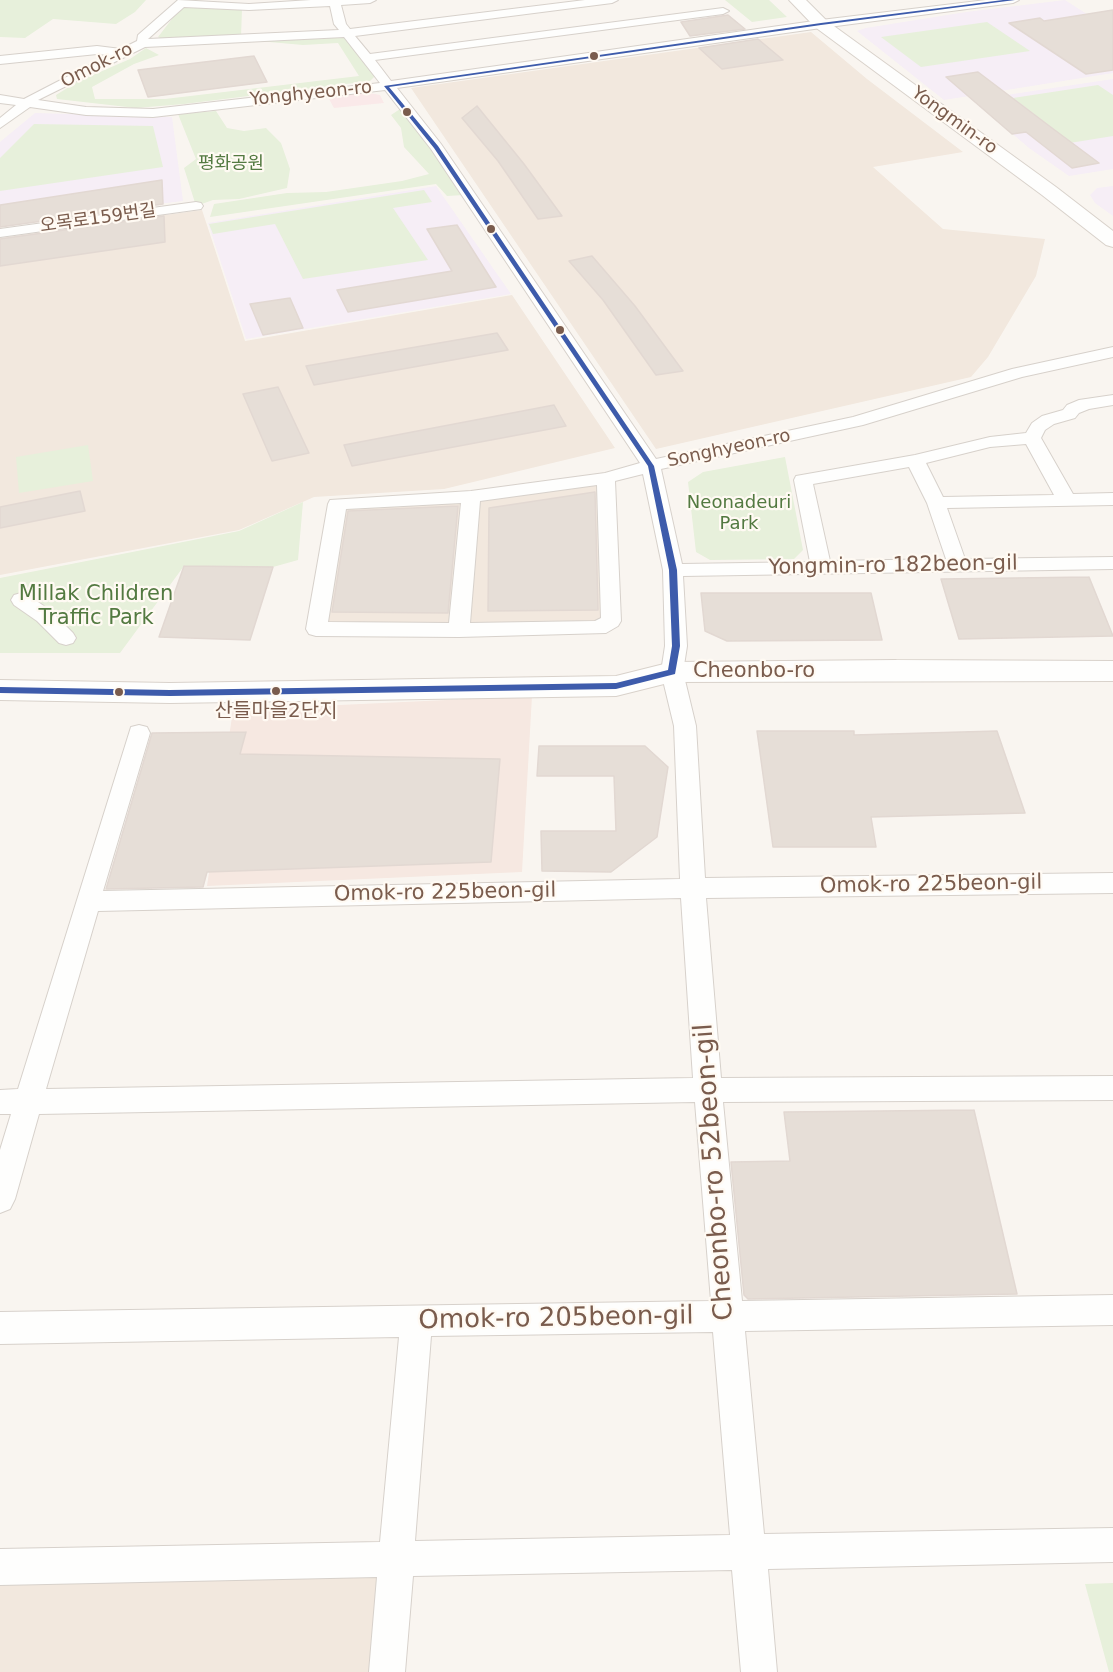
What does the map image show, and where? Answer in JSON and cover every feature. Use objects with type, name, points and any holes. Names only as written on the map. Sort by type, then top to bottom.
[{"type":"main road","name":"Yongmin-ro","points":[[797,0],[821,24],[1050,191],[1113,241]]},
{"type":"main road","name":"Cheonbo-ro","points":[[0,690],[170,693],[616,686],[672,672],[1113,671]]},
{"type":"street","points":[[143,43],[152,44],[334,1],[370,0]]},
{"type":"street","points":[[520,0],[566,46]]},
{"type":"street","points":[[183,2],[247,23],[347,33],[612,0]]},
{"type":"street","points":[[365,58],[566,46],[723,11],[710,0]]},
{"type":"street","name":"Yonghyeon-ro","points":[[0,99],[86,111],[153,113],[386,86],[566,46],[754,35],[821,24],[1013,0]]},
{"type":"street","points":[[334,1],[337,19],[386,86],[442,156],[651,466],[673,570],[676,646],[672,672]]},
{"type":"street","name":"Omok-ro","points":[[0,124],[43,93],[143,43],[142,38],[183,2]]},
{"type":"street","points":[[0,60],[97,50],[122,53]]},
{"type":"street","name":"오목로159번길","points":[[0,233],[196,206]]},
{"type":"street","name":"Songhyeon-ro","points":[[459,630],[316,629],[337,504],[471,497],[606,478],[857,421],[1018,373],[1110,356]]},
{"type":"street","points":[[1032,438],[1038,428],[1048,420],[1069,414],[1073,409],[1085,404],[1113,400]]},
{"type":"street","points":[[821,568],[803,480],[915,460],[990,442],[1032,438]]},
{"type":"street","points":[[1032,438],[1066,499]]},
{"type":"street","points":[[915,460],[936,503],[957,564]]},
{"type":"street","points":[[471,497],[459,630],[599,628],[611,621],[606,478]]},
{"type":"street","points":[[936,503],[1113,499]]},
{"type":"street","name":"Yongmin-ro 182beon-gil","points":[[673,570],[1113,563]]},
{"type":"street","points":[[21,600],[44,616],[66,638]]},
{"type":"street","name":"Cheonbo-ro 52beon-gil","points":[[672,672],[685,726],[690,848],[708,1090],[759,1672]]},
{"type":"street","points":[[0,1199],[139,733]]},
{"type":"street","name":"Omok-ro 225beon-gil","points":[[88,901],[694,888],[1113,883]]},
{"type":"street","points":[[0,1102],[708,1090],[1113,1088]]},
{"type":"street","name":"Omok-ro 205beon-gil","points":[[0,1328],[1113,1310]]},
{"type":"street","points":[[387,1672],[416,1321]]},
{"type":"street","points":[[0,1567],[1113,1545]]},
{"type":"shaded area","points":[[1065,0],[1113,31],[1113,73],[944,100],[857,31],[966,12]]},
{"type":"shaded area","points":[[811,32],[867,79],[963,152],[873,167],[943,229],[1045,239],[1036,276],[988,357],[971,377],[656,449],[411,88]]},
{"type":"shaded area","points":[[1113,79],[1113,169],[1069,176],[1029,148],[973,100]]},
{"type":"shaded area","points":[[364,92],[380,95],[384,103],[334,108],[329,99],[335,95]]},
{"type":"shaded area","points":[[35,113],[172,117],[183,201],[0,223],[0,142]]},
{"type":"shaded area","points":[[436,186],[511,294],[246,339],[208,223]]},
{"type":"shaded area","points":[[1113,186],[1113,216],[1095,203],[1090,195],[1097,188]]},
{"type":"shaded area","points":[[202,210],[245,341],[512,295],[615,448],[444,489],[314,497],[239,530],[0,575],[0,238]]},
{"type":"shaded area","points":[[606,478],[611,621],[316,629],[337,504]]},
{"type":"shaded area","points":[[532,696],[522,872],[207,886],[233,710]]},
{"type":"shaded area","points":[[384,1574],[376,1672],[0,1672],[0,1582]]},
{"type":"green space","points":[[0,0],[146,0],[135,12],[116,24],[53,19],[25,38],[0,37]]},
{"type":"green space","points":[[725,0],[769,0],[787,17],[752,22]]},
{"type":"green space","points":[[182,6],[242,9],[241,37],[165,40],[158,37]]},
{"type":"green space","points":[[987,22],[1030,51],[921,67],[881,37]]},
{"type":"green space","points":[[332,36],[348,39],[375,76],[370,81],[136,108],[57,99],[56,95],[77,82],[130,59],[146,48],[159,55],[134,64],[92,87],[95,99],[165,99],[359,76],[338,43],[303,45],[258,41]]},
{"type":"green space","points":[[1098,85],[1113,95],[1113,136],[1045,147],[1051,127],[1013,98]]},
{"type":"green space","points":[[400,109],[436,153],[464,195],[447,196],[436,184],[210,217],[214,204],[287,193],[326,192],[402,181],[429,174],[404,147],[401,128],[391,115]]},
{"type":"green space","name":"평화공원","points":[[216,111],[227,128],[244,131],[266,128],[281,143],[290,169],[287,188],[239,199],[213,200],[196,206],[184,168],[196,159],[178,114]]},
{"type":"green space","points":[[34,124],[153,126],[163,167],[0,191],[0,158]]},
{"type":"green space","points":[[424,190],[432,202],[393,208],[428,260],[303,279],[275,224],[213,234],[209,224]]},
{"type":"green space","points":[[88,445],[93,481],[19,493],[16,457]]},
{"type":"green space","name":"Neonadeuri Park","points":[[785,457],[803,550],[794,559],[710,560],[696,552],[688,482],[703,472]]},
{"type":"green space","name":"Millak Children Traffic Park","points":[[303,502],[298,560],[273,567],[184,566],[120,653],[0,653],[0,578],[239,531]]},
{"type":"green space","points":[[1113,1583],[1113,1672],[1109,1672],[1085,1584]]},
{"type":"building","points":[[1113,10],[1113,70],[1086,74],[1009,23],[1040,18],[1044,21]]},
{"type":"building","points":[[728,15],[745,29],[690,36],[681,22]]},
{"type":"building","points":[[758,39],[783,60],[722,69],[699,48]]},
{"type":"building","points":[[254,56],[267,82],[148,97],[138,70]]},
{"type":"building","points":[[978,72],[1099,163],[1072,168],[1026,132],[1012,134],[946,77]]},
{"type":"building","points":[[477,106],[562,216],[538,219],[498,161],[462,118]]},
{"type":"building","points":[[162,180],[163,204],[0,227],[0,205]]},
{"type":"building","points":[[164,216],[165,242],[0,266],[0,239]]},
{"type":"building","points":[[457,225],[496,287],[348,312],[337,290],[452,271],[427,229]]},
{"type":"building","points":[[592,256],[635,306],[683,371],[656,375],[603,300],[569,261]]},
{"type":"building","points":[[290,298],[303,328],[263,335],[250,304]]},
{"type":"building","points":[[497,333],[508,350],[314,385],[306,366]]},
{"type":"building","points":[[278,387],[309,453],[272,461],[243,394]]},
{"type":"building","points":[[554,405],[566,426],[352,466],[344,445]]},
{"type":"building","points":[[80,491],[85,511],[0,528],[0,507]]},
{"type":"building","points":[[595,492],[598,610],[488,611],[489,508]]},
{"type":"building","points":[[458,506],[448,613],[332,612],[348,511]]},
{"type":"building","points":[[184,566],[273,567],[250,640],[159,637]]},
{"type":"building","points":[[1089,577],[1113,636],[959,639],[941,579]]},
{"type":"building","points":[[701,593],[871,593],[882,640],[727,641],[705,631]]},
{"type":"building","points":[[757,731],[854,731],[854,735],[997,731],[1025,813],[871,817],[876,847],[773,847]]},
{"type":"building","points":[[246,732],[240,754],[500,759],[491,862],[207,872],[203,887],[106,889],[152,733]]},
{"type":"building","points":[[539,746],[645,746],[668,767],[657,837],[611,872],[542,871],[541,831],[616,831],[614,776],[537,776]]},
{"type":"building","points":[[974,1110],[1017,1294],[748,1299],[744,1295],[731,1162],[790,1161],[784,1112]]},
{"type":"transit line","points":[[386,86],[821,24],[1013,0]]},
{"type":"transit line","points":[[0,690],[170,693],[616,686],[672,672],[676,646],[673,570],[651,466],[436,147],[386,86]]},
{"type":"place","name":"산들마을2단지","points":[[276,691]]}]
